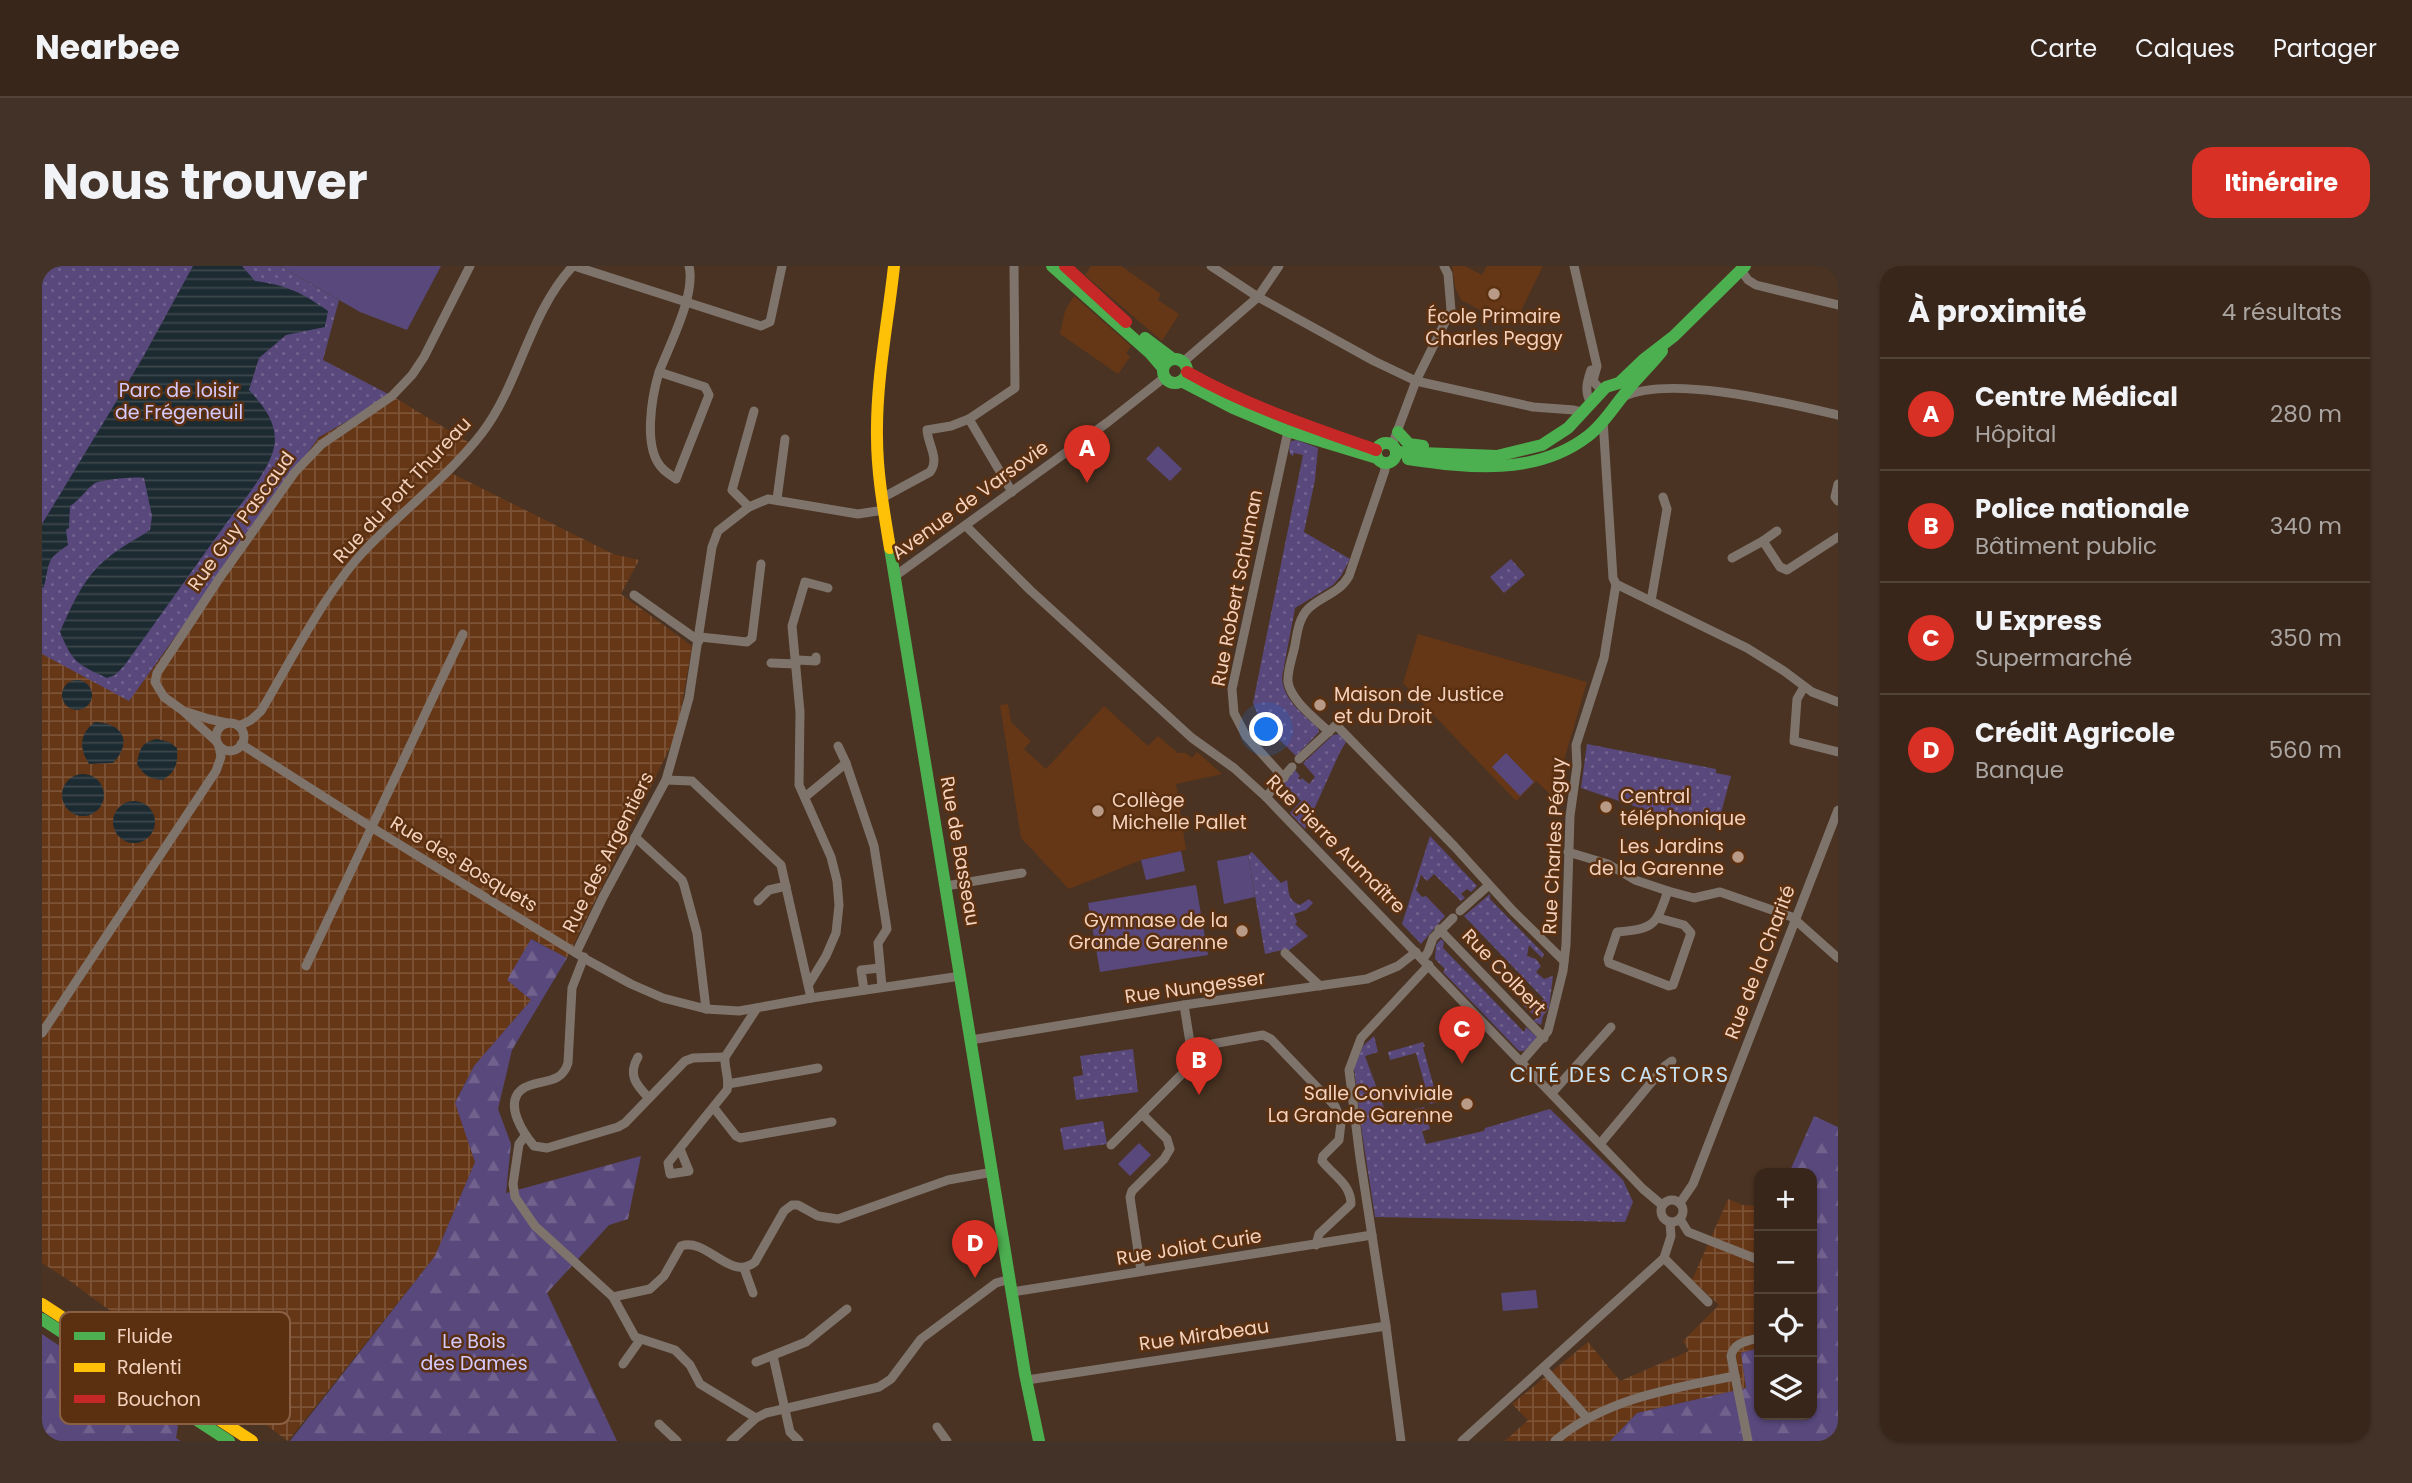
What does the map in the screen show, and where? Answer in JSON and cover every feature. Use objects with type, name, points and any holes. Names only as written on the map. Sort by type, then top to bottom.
[{"type":"main road","name":"Rue de Basseau","points":[[894,266],[878,408],[877,438],[883,504],[1011,1286],[1039,1441]]},
{"type":"main road","points":[[1052,266],[1150,353],[1233,408],[1288,431],[1386,454],[1491,467],[1519,467],[1551,458],[1585,438],[1623,398],[1668,340]]},
{"type":"main road","points":[[1065,266],[1175,370],[1224,393],[1273,414],[1386,454],[1484,456],[1542,445],[1568,428],[1586,408],[1668,340],[1743,268]]},
{"type":"main road","points":[[1608,388],[1621,392],[1623,398]]},
{"type":"main road","points":[[1568,428],[1571,437],[1585,438]]},
{"type":"main road","points":[[1398,432],[1409,444],[1457,454]]},
{"type":"main road","points":[[42,1304],[60,1316]]},
{"type":"main road","points":[[42,1320],[60,1332]]},
{"type":"main road","points":[[203,1424],[229,1441]]},
{"type":"main road","points":[[226,1424],[252,1441]]},
{"type":"street","name":"Rue Guy Pascaud","points":[[218,744],[164,696],[157,687],[155,677],[295,472],[322,444],[391,396],[412,375],[424,358],[470,266]]},
{"type":"street","points":[[573,266],[761,326],[770,322],[782,266]]},
{"type":"street","name":"Rue du Port Thureau","points":[[239,726],[261,711],[317,617],[364,551],[431,490],[482,433],[509,388],[557,282],[573,266]]},
{"type":"street","points":[[659,372],[705,387],[709,395],[676,479],[661,468],[653,447],[651,413],[659,372],[686,302],[692,276],[689,266]]},
{"type":"street","points":[[883,504],[934,467],[927,430],[951,426],[969,419],[1015,388],[1014,266]]},
{"type":"street","points":[[1211,266],[1258,296],[1374,361],[1416,381],[1533,407],[1574,410],[1586,408],[1586,385],[1594,359]]},
{"type":"street","name":"Avenue de Varsovie","points":[[895,576],[1108,422],[1175,370],[1258,296],[1279,266]]},
{"type":"street","points":[[1329,732],[1289,686],[1288,678],[1296,642],[1305,612],[1336,592],[1349,576],[1385,470],[1386,454],[1398,432],[1416,381],[1451,310],[1448,274],[1444,266]]},
{"type":"street","points":[[1574,266],[1597,366],[1593,381],[1608,388]]},
{"type":"street","points":[[1743,268],[1748,280],[1756,285],[1838,305]]},
{"type":"street","points":[[1638,379],[1639,386],[1765,398],[1838,415]]},
{"type":"street","points":[[1623,398],[1636,391],[1653,388]]},
{"type":"street","points":[[749,507],[732,490],[754,411]]},
{"type":"street","points":[[969,419],[1012,492]]},
{"type":"street","name":"Rue Charles Péguy","points":[[1522,1061],[1544,1038],[1564,961],[1570,816],[1577,766],[1576,745],[1604,658],[1616,584],[1613,578],[1609,532],[1603,420]]},
{"type":"street","name":"Rue Robert Schuman","points":[[1284,778],[1246,736],[1234,713],[1232,689],[1288,431]]},
{"type":"street","points":[[1585,438],[1601,438],[1606,451]]},
{"type":"street","points":[[777,499],[785,439]]},
{"type":"street","points":[[1838,484],[1835,497],[1838,502]]},
{"type":"street","points":[[1651,601],[1667,509],[1663,497]]},
{"type":"street","name":"Rue des Argentiers","points":[[525,1136],[516,1115],[517,1096],[526,1088],[558,1078],[566,1071],[572,988],[580,955],[635,837],[666,780],[690,698],[712,547],[719,531],[761,500],[777,499],[858,514],[883,504]]},
{"type":"street","name":"Rue Pierre Aumaître","points":[[966,526],[1030,590],[1192,738],[1234,768],[1266,797],[1643,1189],[1662,1205]]},
{"type":"street","points":[[1732,558],[1777,531]]},
{"type":"street","points":[[1763,541],[1780,567],[1787,570],[1838,537]]},
{"type":"street","points":[[634,595],[700,639],[747,642],[752,638],[761,564]]},
{"type":"street","points":[[809,984],[836,933],[837,881],[831,857],[799,785],[800,712],[792,626],[805,582],[828,588]]},
{"type":"street","points":[[1616,584],[1747,648],[1804,687],[1838,702]]},
{"type":"street","points":[[306,966],[463,634]]},
{"type":"street","points":[[796,664],[798,660],[816,661],[816,657]]},
{"type":"street","points":[[771,663],[796,664]]},
{"type":"street","points":[[1804,687],[1797,699],[1794,741],[1838,752]]},
{"type":"street","name":"Rue Guy Pascaud","points":[[182,710],[228,723]]},
{"type":"street","points":[[42,1033],[216,771],[238,747],[244,737],[239,726],[228,723],[217,730],[220,757],[216,771]]},
{"type":"street","points":[[1266,797],[1296,763],[1336,725],[1564,961]]},
{"type":"street","points":[[218,744],[226,750],[238,747]]},
{"type":"street","points":[[838,746],[874,846],[887,929],[878,943],[882,987]]},
{"type":"street","name":"Rue des Bosquets","points":[[238,747],[580,955],[631,984],[663,998],[706,1009],[739,1011],[864,989],[961,976]]},
{"type":"street","points":[[805,797],[846,763]]},
{"type":"street","points":[[666,780],[692,781],[781,865],[811,998]]},
{"type":"street","name":"Rue de la Charité","points":[[1680,1203],[1693,1184],[1838,810]]},
{"type":"street","points":[[635,837],[682,880],[697,933],[706,1009]]},
{"type":"street","points":[[1568,852],[1608,864],[1635,880],[1668,891],[1694,898],[1720,892],[1795,919],[1838,958]]},
{"type":"street","points":[[946,887],[1023,873]]},
{"type":"street","points":[[1400,1441],[1387,1326],[1349,1085],[1350,1065],[1361,1038],[1423,959],[1439,929],[1489,885]]},
{"type":"street","points":[[758,901],[769,890],[786,886]]},
{"type":"street","points":[[1658,919],[1684,925],[1691,933],[1675,983],[1669,986],[1609,963],[1608,959],[1617,932],[1644,929],[1658,919],[1668,891]]},
{"type":"street","name":"Rue Colbert","points":[[1439,929],[1544,1038]]},
{"type":"street","points":[[1285,953],[1320,986]]},
{"type":"street","name":"Rue Nungesser","points":[[971,1040],[1378,976],[1398,966],[1423,959]]},
{"type":"street","points":[[864,989],[861,970],[880,968]]},
{"type":"street","points":[[1184,1005],[1195,1060]]},
{"type":"street","points":[[680,1149],[713,1108],[728,1084],[725,1057],[758,1008]]},
{"type":"street","points":[[1552,1093],[1611,1027]]},
{"type":"street","points":[[1111,1144],[1212,1044],[1263,1035],[1271,1039],[1335,1106],[1341,1123],[1339,1140],[1323,1156],[1322,1161],[1350,1191],[1350,1204],[1320,1234],[1316,1245]]},
{"type":"street","points":[[725,1057],[712,1056],[685,1061],[618,1127],[547,1148],[534,1146],[525,1136],[519,1144],[513,1184],[515,1197],[542,1232],[613,1297],[631,1332],[640,1340],[669,1347],[682,1356],[700,1384],[756,1418],[731,1441]]},
{"type":"street","points":[[638,1057],[632,1070],[633,1079],[648,1097]]},
{"type":"street","points":[[1600,1144],[1672,1061]]},
{"type":"street","points":[[728,1084],[818,1068]]},
{"type":"street","points":[[713,1108],[740,1138],[832,1122]]},
{"type":"street","points":[[1141,1271],[1129,1197],[1170,1149],[1167,1139],[1142,1114]]},
{"type":"street","points":[[613,1297],[650,1289],[664,1276],[681,1246],[687,1244],[696,1245],[736,1268],[744,1268],[755,1262],[784,1211],[792,1205],[798,1205],[818,1216],[838,1219],[948,1180],[993,1172]]},
{"type":"street","points":[[1462,1441],[1664,1258],[1675,1221],[1683,1213],[1680,1203],[1671,1200],[1662,1205],[1661,1214],[1675,1221],[1688,1232],[1754,1258]]},
{"type":"street","points":[[1671,1236],[1688,1232]]},
{"type":"street","name":"Rue Joliot Curie","points":[[756,1418],[766,1412],[879,1387],[891,1379],[921,1339],[996,1283],[1011,1286],[1141,1271],[1372,1235]]},
{"type":"street","points":[[1664,1258],[1708,1302]]},
{"type":"street","points":[[744,1268],[753,1293]]},
{"type":"street","points":[[756,1362],[806,1342],[847,1309]]},
{"type":"street","name":"Rue Mirabeau","points":[[1027,1380],[1387,1326]]},
{"type":"street","points":[[624,1364],[640,1340]]},
{"type":"street","points":[[1748,1441],[1731,1356],[1732,1350],[1739,1344],[1754,1340]]},
{"type":"street","points":[[773,1356],[790,1432],[799,1441]]},
{"type":"street","points":[[1543,1367],[1587,1418]]},
{"type":"street","points":[[1555,1441],[1587,1418],[1628,1401],[1735,1376]]},
{"type":"street","points":[[659,1424],[677,1441]]},
{"type":"street","points":[[937,1427],[947,1441]]},
{"type":"shaded area","points":[[193,266],[242,266],[255,281],[294,291],[328,311],[325,327],[286,335],[259,358],[249,390],[264,409],[274,431],[274,447],[267,466],[124,666],[115,675],[107,678],[77,661],[60,632],[78,594],[97,568],[115,552],[150,530],[152,516],[144,478],[95,483],[70,506],[69,528],[66,530],[68,545],[52,559],[42,588],[42,524],[142,359]]},
{"type":"shaded area","points":[[1091,266],[1121,266],[1161,294],[1158,300],[1179,314],[1162,341],[1085,275]]},
{"type":"shaded area","name":"École Primaire Charles Peggy","points":[[1452,266],[1465,266],[1482,275],[1487,266],[1543,266],[1516,321],[1485,305],[1482,311],[1461,300],[1455,287]]},
{"type":"shaded area","points":[[1074,296],[1131,346],[1126,353],[1130,357],[1118,374],[1060,334],[1065,311]]},
{"type":"shaded area","points":[[392,396],[473,445],[449,472],[613,554],[639,560],[621,594],[692,646],[677,733],[567,958],[532,939],[531,1000],[474,1066],[455,1102],[475,1162],[435,1256],[288,1441],[265,1424],[290,1424],[290,1312],[112,1312],[42,1263],[42,653],[129,700],[169,647],[213,577],[320,437]]},
{"type":"shaded area","points":[[1418,634],[1587,682],[1564,760],[1560,790],[1552,796],[1536,781],[1516,801],[1403,683]]},
{"type":"shaded area","points":[[77,680],[88,684],[92,695],[88,706],[77,710],[66,706],[62,695],[66,684]]},
{"type":"shaded area","name":"Collège Michelle Pallet","points":[[1008,704],[1011,722],[1031,741],[1024,749],[1046,769],[1104,706],[1148,746],[1158,736],[1178,753],[1186,753],[1192,758],[1197,752],[1222,774],[1176,784],[1186,850],[1141,860],[1069,889],[1021,838],[1000,705]]},
{"type":"shaded area","points":[[95,722],[112,726],[122,735],[123,748],[113,763],[89,764],[86,758],[82,747],[83,736]]},
{"type":"shaded area","points":[[157,739],[169,742],[177,748],[175,767],[163,780],[148,776],[137,764],[142,747]]},
{"type":"shaded area","points":[[83,774],[98,780],[104,795],[98,810],[83,816],[68,810],[62,795],[68,780]]},
{"type":"shaded area","points":[[134,801],[149,807],[155,822],[149,837],[134,843],[119,837],[113,822],[119,807]]},
{"type":"shaded area","points":[[1728,1199],[1754,1206],[1754,1349],[1741,1353],[1746,1388],[1637,1413],[1610,1441],[1505,1441],[1528,1420],[1512,1404],[1588,1342],[1620,1381],[1689,1351],[1683,1341],[1719,1305],[1692,1280]]},
{"type":"green space","name":"Parc de loisir de Frégeneuil","points":[[44,266],[280,266],[339,300],[323,360],[392,396],[319,437],[129,701],[42,654]]},
{"type":"green space","points":[[280,266],[441,266],[407,330],[360,312]]},
{"type":"green space","points":[[1297,440],[1318,448],[1315,480],[1304,532],[1350,559],[1333,585],[1295,608],[1282,677],[1283,685],[1290,699],[1319,732],[1296,756],[1260,720],[1253,703],[1303,455],[1290,454],[1291,441]]},
{"type":"green space","points":[[1158,446],[1182,469],[1170,481],[1146,459]]},
{"type":"green space","points":[[1511,559],[1525,575],[1504,593],[1490,577]]},
{"type":"green space","points":[[1339,734],[1346,742],[1305,829],[1290,813],[1301,801],[1283,784],[1295,770],[1300,780],[1302,778],[1309,784],[1315,777],[1303,763],[1333,735]]},
{"type":"green space","points":[[1587,744],[1716,769],[1716,773],[1731,776],[1718,824],[1707,822],[1706,825],[1643,809],[1581,788]]},
{"type":"green space","points":[[1506,753],[1534,782],[1520,796],[1492,767]]},
{"type":"green space","points":[[1430,836],[1477,886],[1471,892],[1467,889],[1461,894],[1465,898],[1461,901],[1434,874],[1427,881],[1421,875],[1416,890],[1422,897],[1426,896],[1445,916],[1421,944],[1402,924]]},
{"type":"green space","points":[[1181,851],[1185,871],[1146,880],[1141,860]]},
{"type":"green space","points":[[1252,852],[1281,883],[1287,880],[1289,895],[1293,901],[1300,905],[1309,899],[1313,903],[1306,910],[1294,914],[1297,922],[1295,924],[1308,936],[1288,951],[1287,949],[1265,954],[1248,855]]},
{"type":"green space","points":[[1248,855],[1255,897],[1224,904],[1217,861]]},
{"type":"green space","points":[[1196,885],[1208,955],[1100,972],[1088,903]]},
{"type":"green space","points":[[1490,894],[1490,899],[1544,954],[1542,958],[1529,945],[1527,956],[1536,959],[1541,966],[1536,972],[1544,979],[1553,976],[1549,1008],[1541,1025],[1533,1021],[1537,1018],[1523,1005],[1537,1006],[1544,999],[1464,916]]},
{"type":"green space","name":"Le Bois des Dames","points":[[531,939],[567,958],[512,1050],[498,1109],[511,1144],[506,1193],[641,1156],[628,1219],[609,1225],[547,1293],[617,1441],[290,1441],[435,1256],[475,1162],[455,1103],[474,1066],[531,1000],[507,980]]},
{"type":"green space","points":[[1441,939],[1444,942],[1443,948],[1524,1032],[1526,1027],[1536,1036],[1536,1040],[1524,1051],[1519,1051],[1443,972],[1445,969],[1435,959],[1436,945]]},
{"type":"green space","points":[[1374,1036],[1378,1052],[1365,1056],[1387,1116],[1424,1107],[1430,1129],[1422,1131],[1426,1144],[1484,1131],[1485,1128],[1550,1109],[1623,1180],[1633,1202],[1625,1222],[1375,1217],[1354,1068],[1363,1046]]},
{"type":"green space","points":[[1423,1042],[1438,1102],[1430,1104],[1416,1053],[1390,1060],[1388,1052]]},
{"type":"green space","points":[[1133,1049],[1138,1092],[1076,1100],[1073,1077],[1083,1075],[1080,1056]]},
{"type":"green space","points":[[1814,1116],[1838,1127],[1838,1441],[1610,1441],[1637,1413],[1746,1388],[1741,1353],[1754,1349],[1754,1420],[1817,1420],[1817,1168],[1791,1168]]},
{"type":"green space","points":[[1103,1121],[1107,1144],[1064,1150],[1060,1128]]},
{"type":"green space","points":[[1139,1143],[1151,1155],[1130,1176],[1118,1164]]},
{"type":"green space","points":[[1536,1290],[1538,1308],[1503,1311],[1501,1293]]},
{"type":"green space","points":[[42,1334],[60,1346],[60,1424],[175,1424],[178,1426],[176,1438],[181,1441],[42,1441]]},
{"type":"traffic: fast","points":[[1052,266],[1150,353],[1163,368]]},
{"type":"traffic: fast","points":[[1396,452],[1497,456],[1542,445],[1568,428],[1606,387],[1619,383],[1674,336],[1745,266]]},
{"type":"traffic: fast","points":[[1145,338],[1173,359]]},
{"type":"traffic: fast","points":[[1408,459],[1455,465],[1501,466],[1547,458],[1568,449],[1599,426],[1662,351]]},
{"type":"traffic: fast","points":[[1175,359],[1186,366],[1187,371],[1180,382],[1175,383],[1164,376],[1163,371],[1170,360],[1175,359]]},
{"type":"traffic: fast","points":[[1181,381],[1233,408],[1288,431],[1377,458]]},
{"type":"traffic: fast","points":[[1398,432],[1409,444],[1423,446]]},
{"type":"traffic: fast","points":[[1386,443],[1393,446],[1396,453],[1393,460],[1386,463],[1379,460],[1376,453],[1379,446],[1386,443]]},
{"type":"traffic: fast","points":[[890,548],[1025,1374],[1039,1441]]},
{"type":"traffic: fast","points":[[42,1319],[60,1331]]},
{"type":"traffic: fast","points":[[203,1424],[229,1441]]},
{"type":"traffic: slow","points":[[890,548],[877,451],[877,416],[894,266]]},
{"type":"traffic: slow","points":[[42,1304],[60,1316]]},
{"type":"traffic: slow","points":[[226,1424],[252,1441]]},
{"type":"traffic: jam","points":[[1065,266],[1126,322]]},
{"type":"traffic: jam","points":[[1187,372],[1256,406],[1376,450]]},
{"type":"place","name":"École Primaire Charles Peggy","points":[[1494,294]]},
{"type":"place","name":"Centre Médical","points":[[1087,483]]},
{"type":"place","name":"Maison de Justice et du Droit","points":[[1320,705]]},
{"type":"place","name":"Central téléphonique","points":[[1606,807]]},
{"type":"place","name":"Collège Michelle Pallet","points":[[1098,811]]},
{"type":"place","name":"Les Jardins de la Garenne","points":[[1738,857]]},
{"type":"place","name":"Gymnase de la Grande Garenne","points":[[1242,931]]},
{"type":"place","name":"U Express","points":[[1462,1064]]},
{"type":"place","name":"Police nationale","points":[[1199,1095]]},
{"type":"place","name":"Salle Conviviale La Grande Garenne","points":[[1467,1104]]},
{"type":"place","name":"Crédit Agricole","points":[[975,1278]]},
{"type":"district","name":"CITÉ DES CASTORS","points":[[1620,1074]]}]
